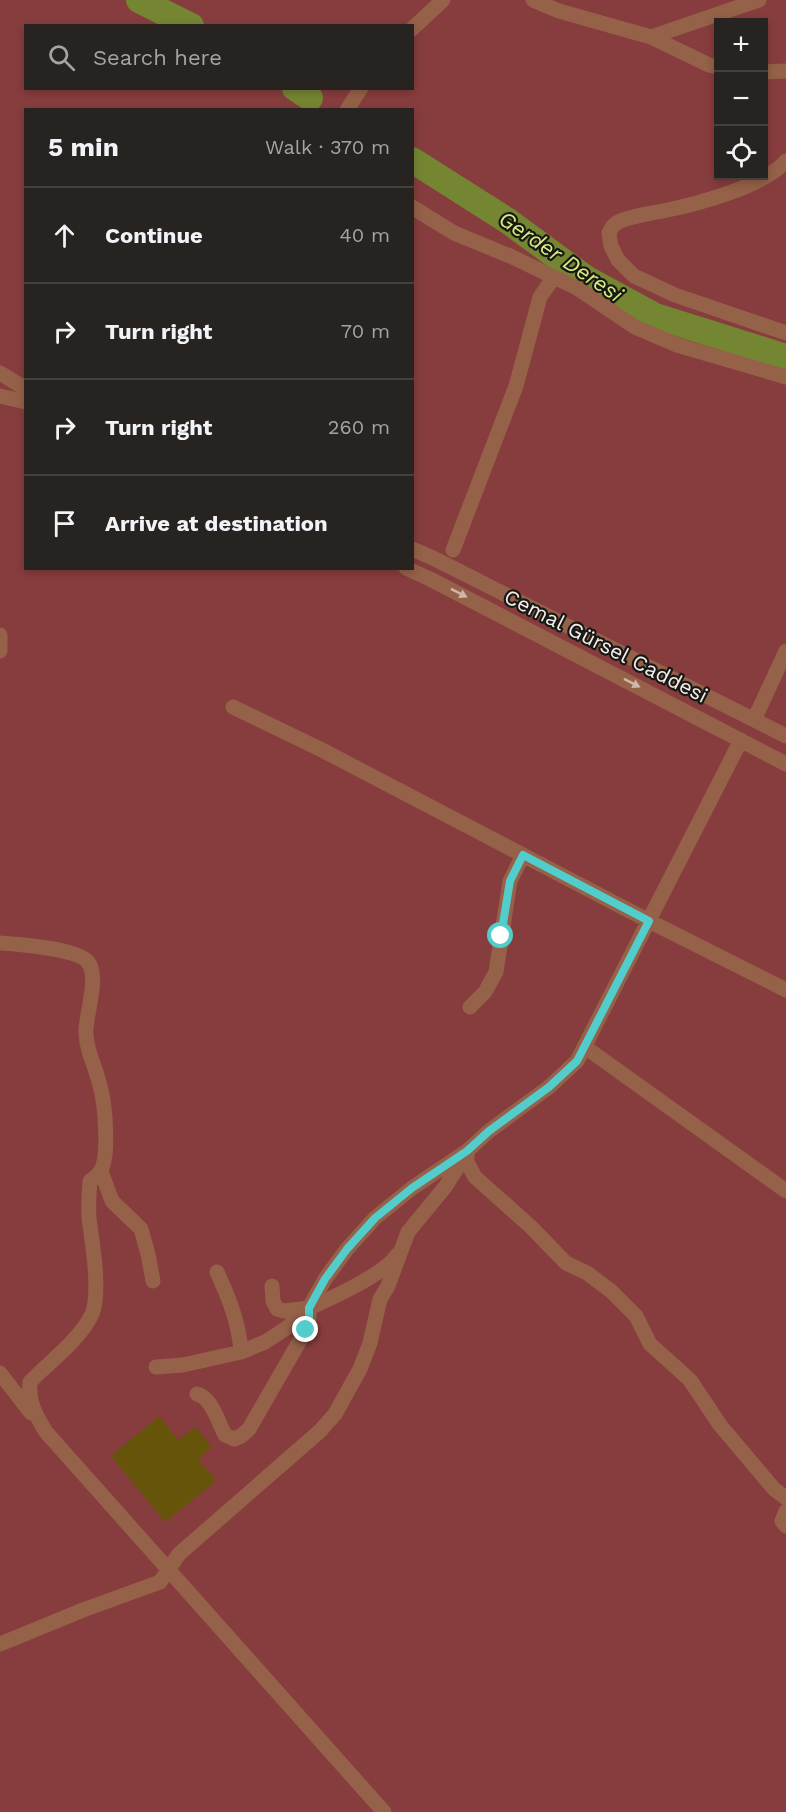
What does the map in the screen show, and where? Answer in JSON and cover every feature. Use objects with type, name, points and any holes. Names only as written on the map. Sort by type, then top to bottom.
[{"type":"street","points":[[414,27],[443,0]]},
{"type":"street","points":[[532,0],[567,14],[651,37],[714,66]]},
{"type":"street","points":[[651,37],[759,0]]},
{"type":"street","points":[[768,72],[786,71]]},
{"type":"street","points":[[348,108],[360,90]]},
{"type":"street","points":[[786,161],[779,169],[752,185],[670,210],[617,223],[609,233],[611,246],[618,260],[634,276],[675,295],[786,333]]},
{"type":"street","points":[[414,208],[454,233],[510,256],[577,288],[635,327],[677,345],[786,377]]},
{"type":"street","points":[[453,550],[516,386],[540,297],[554,277]]},
{"type":"street","points":[[0,372],[24,388]]},
{"type":"street","points":[[0,396],[24,402]]},
{"type":"street","name":"Cemal Gürsel Caddesi","points":[[414,550],[786,736]]},
{"type":"street","name":"Cemal Gürsel Caddesi","points":[[410,570],[786,764]]},
{"type":"street","points":[[0,635],[0,651]]},
{"type":"street","points":[[754,720],[786,651]]},
{"type":"street","points":[[233,707],[322,750],[786,990]]},
{"type":"street","points":[[156,1367],[183,1365],[241,1352],[265,1342],[288,1327],[309,1308],[325,1279],[347,1249],[375,1218],[412,1188],[467,1151],[489,1131],[549,1087],[577,1061],[741,740]]},
{"type":"street","points":[[471,1007],[484,992],[496,972],[510,881],[523,855]]},
{"type":"street","points":[[0,943],[46,948],[80,956],[88,961],[93,971],[86,1033],[89,1051],[101,1088],[107,1134],[101,1171],[112,1201],[141,1229],[153,1281]]},
{"type":"street","points":[[585,1047],[786,1191]]},
{"type":"street","points":[[0,1644],[160,1582],[179,1554],[320,1431],[335,1414],[360,1369],[370,1343],[380,1299],[388,1286],[408,1232],[445,1187],[467,1151]]},
{"type":"street","points":[[467,1151],[467,1162],[475,1177],[530,1226],[566,1263],[587,1273],[611,1291],[636,1316],[650,1344],[690,1380],[720,1425],[774,1489],[786,1498]]},
{"type":"street","points":[[46,1432],[32,1408],[29,1394],[30,1382],[59,1355],[93,1312],[94,1245],[88,1201],[90,1181],[101,1171]]},
{"type":"street","points":[[272,1286],[273,1301],[277,1309],[284,1311],[309,1308],[331,1299],[386,1269],[401,1250]]},
{"type":"street","points":[[217,1272],[231,1303],[240,1338],[241,1352]]},
{"type":"street","points":[[196,1394],[201,1395],[207,1401],[216,1414],[225,1435],[234,1439],[241,1437],[249,1429],[306,1330],[309,1308]]},
{"type":"street","points":[[0,1372],[46,1432],[384,1812]]},
{"type":"street","points":[[786,1511],[782,1521],[786,1526]]},
{"type":"shaded area","points":[[0,0],[786,0],[786,1812],[0,1812]]},
{"type":"building","points":[[159,1416],[178,1440],[195,1427],[212,1447],[198,1459],[216,1481],[165,1522],[111,1456]]},
{"type":"waterway","name":"Gerder Deresi","points":[[139,0],[187,24]]},
{"type":"waterway","name":"Gerder Deresi","points":[[298,90],[310,98]]},
{"type":"waterway","name":"Gerder Deresi","points":[[414,161],[508,221],[587,279],[655,316],[786,357]]},
{"type":"route","points":[[306,1330],[309,1308],[325,1279],[347,1249],[375,1218],[412,1188],[467,1151],[489,1131],[549,1087],[577,1061],[649,921],[523,855],[510,881],[501,936]]}]
